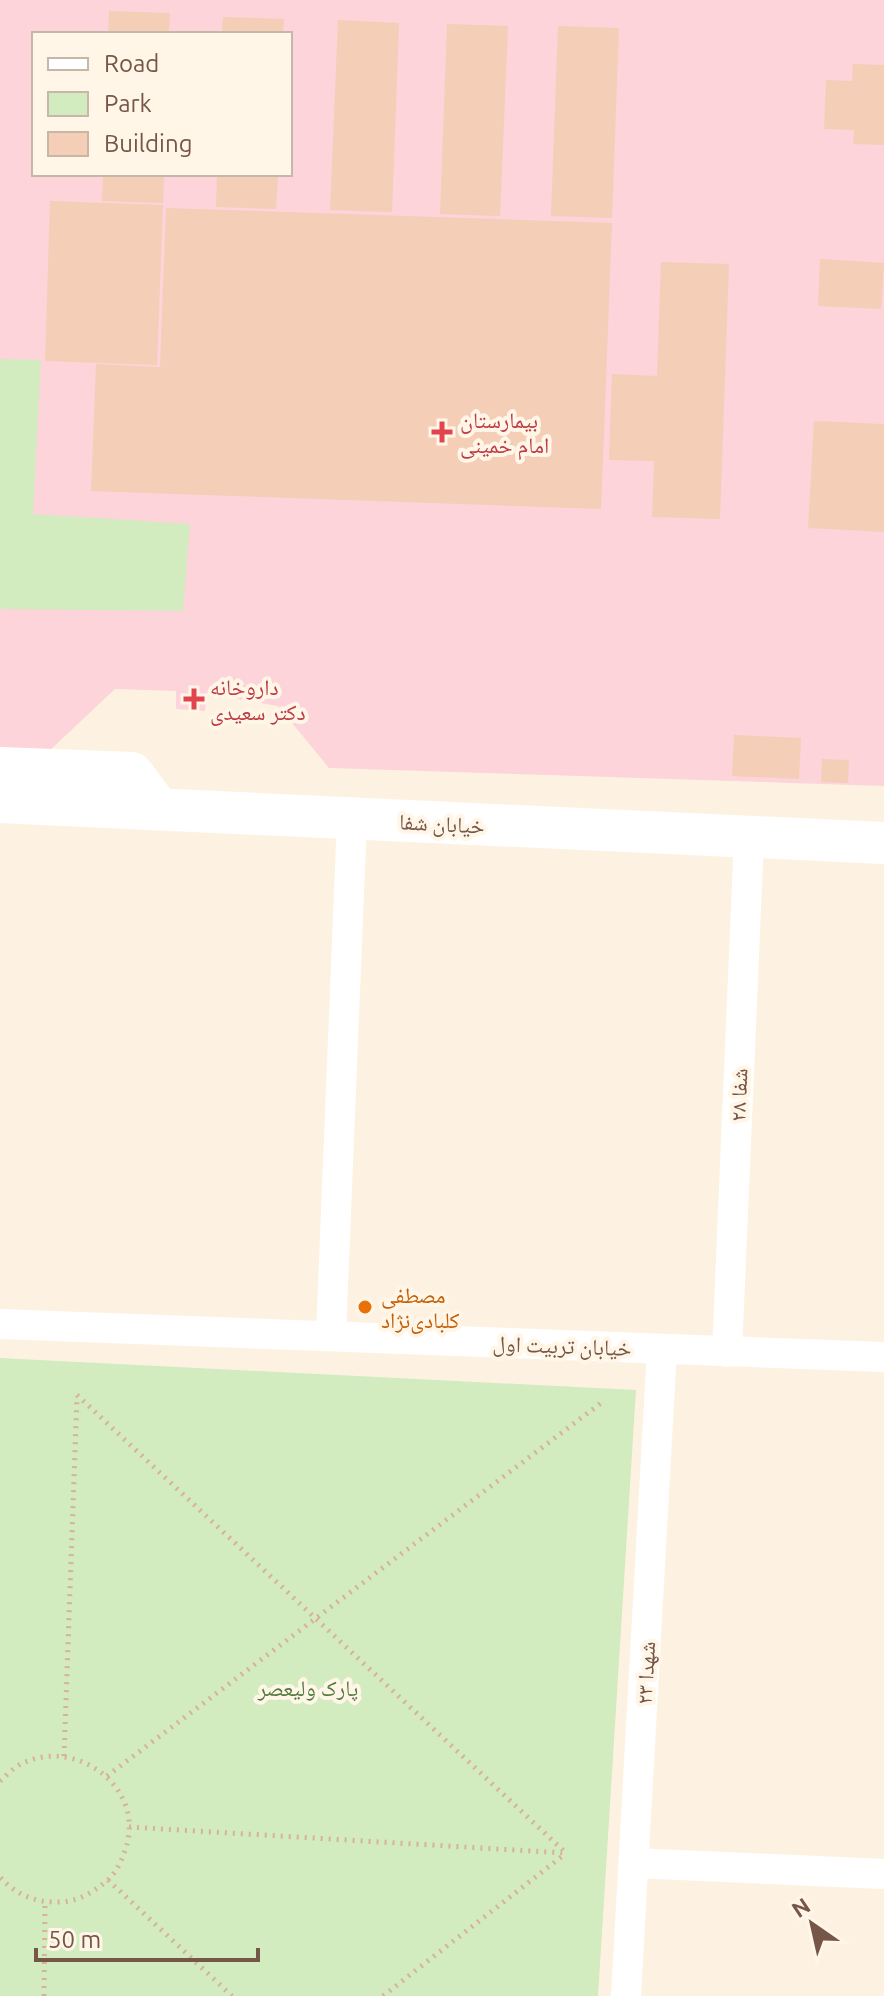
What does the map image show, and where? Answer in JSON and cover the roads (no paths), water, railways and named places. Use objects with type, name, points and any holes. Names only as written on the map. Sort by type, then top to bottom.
[{"type":"street","points":[[0,768],[132,773],[159,809]]},
{"type":"street","name":"خیابان شفا","points":[[0,802],[884,843]]},
{"type":"street","points":[[331,1336],[352,818]]},
{"type":"street","name":"شفا ۲۸","points":[[727,1352],[749,838]]},
{"type":"street","name":"خیابان تربیت اول","points":[[0,1324],[884,1357]]},
{"type":"street","name":"شهدا ۲۳","points":[[626,1996],[662,1349]]},
{"type":"street","points":[[635,1863],[884,1874]]},
{"type":"place","name":"بیمارستان امام خمینی","points":[[442,432]]},
{"type":"place","name":"داروخانه دکتر سعیدی","points":[[194,699]]},
{"type":"place","name":"مصطفی کلبادی‌نژاد","points":[[365,1307]]},
{"type":"park label","name":"پارک ولیعصر","points":[[308,1687]]}]
